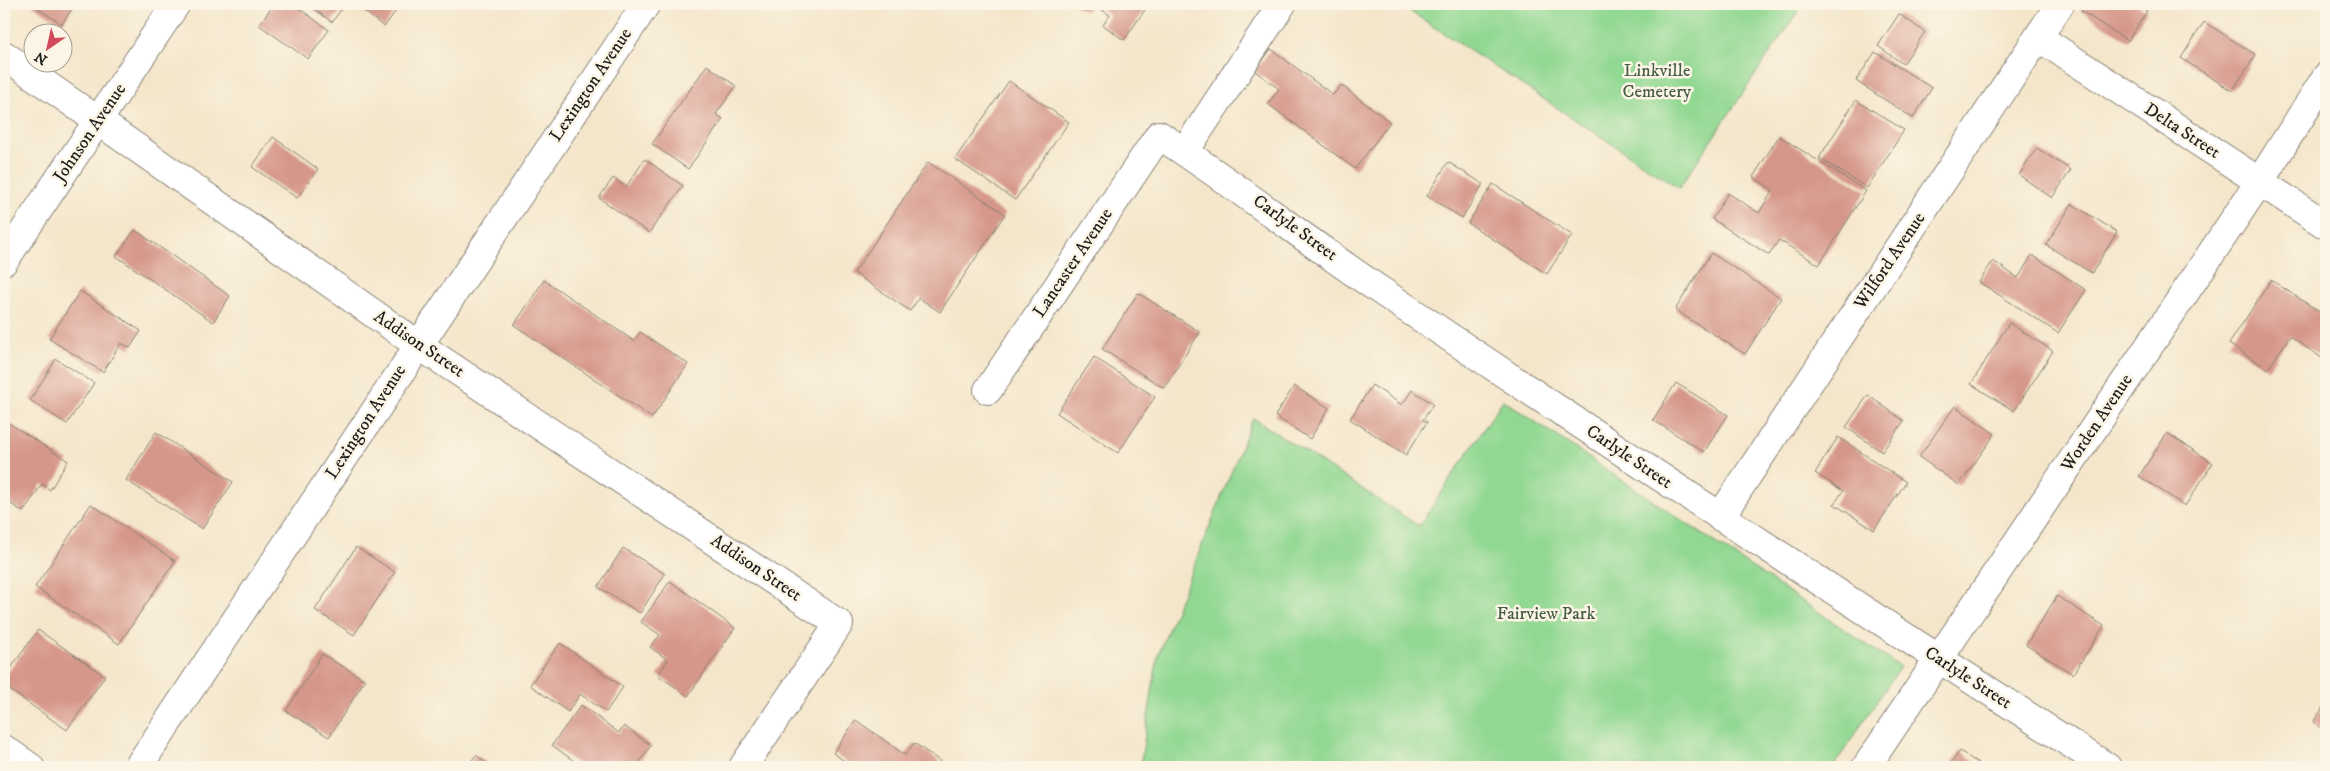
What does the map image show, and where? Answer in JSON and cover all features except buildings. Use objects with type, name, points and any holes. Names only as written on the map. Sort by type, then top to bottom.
[{"type":"street","name":"Johnson Avenue","points":[[4,261],[176,4]]},
{"type":"street","name":"Lexington Avenue","points":[[138,767],[646,4]]},
{"type":"street","points":[[1185,152],[1282,4]]},
{"type":"street","name":"Wilford Avenue","points":[[1720,517],[2060,4]]},
{"type":"street","name":"Delta Street","points":[[2038,37],[2326,225]]},
{"type":"street","name":"Addison Street","points":[[4,55],[418,344],[839,624],[743,767]]},
{"type":"street","name":"Worden Avenue","points":[[1866,767],[2260,181],[2326,77]]},
{"type":"street","name":"Carlyle Street","points":[[1159,135],[1380,290],[1720,517],[2107,767]]},
{"type":"street","name":"Lancaster Avenue","points":[[988,390],[1159,135]]},
{"type":"street","points":[[4,749],[30,767]]},
{"type":"green space","name":"Linkville Cemetery","points":[[1399,4],[1803,4],[1679,188]]},
{"type":"green space","name":"Fairview Park","points":[[1503,400],[1900,667],[1833,767],[1140,767],[1158,655],[1253,418],[1419,526]]}]
